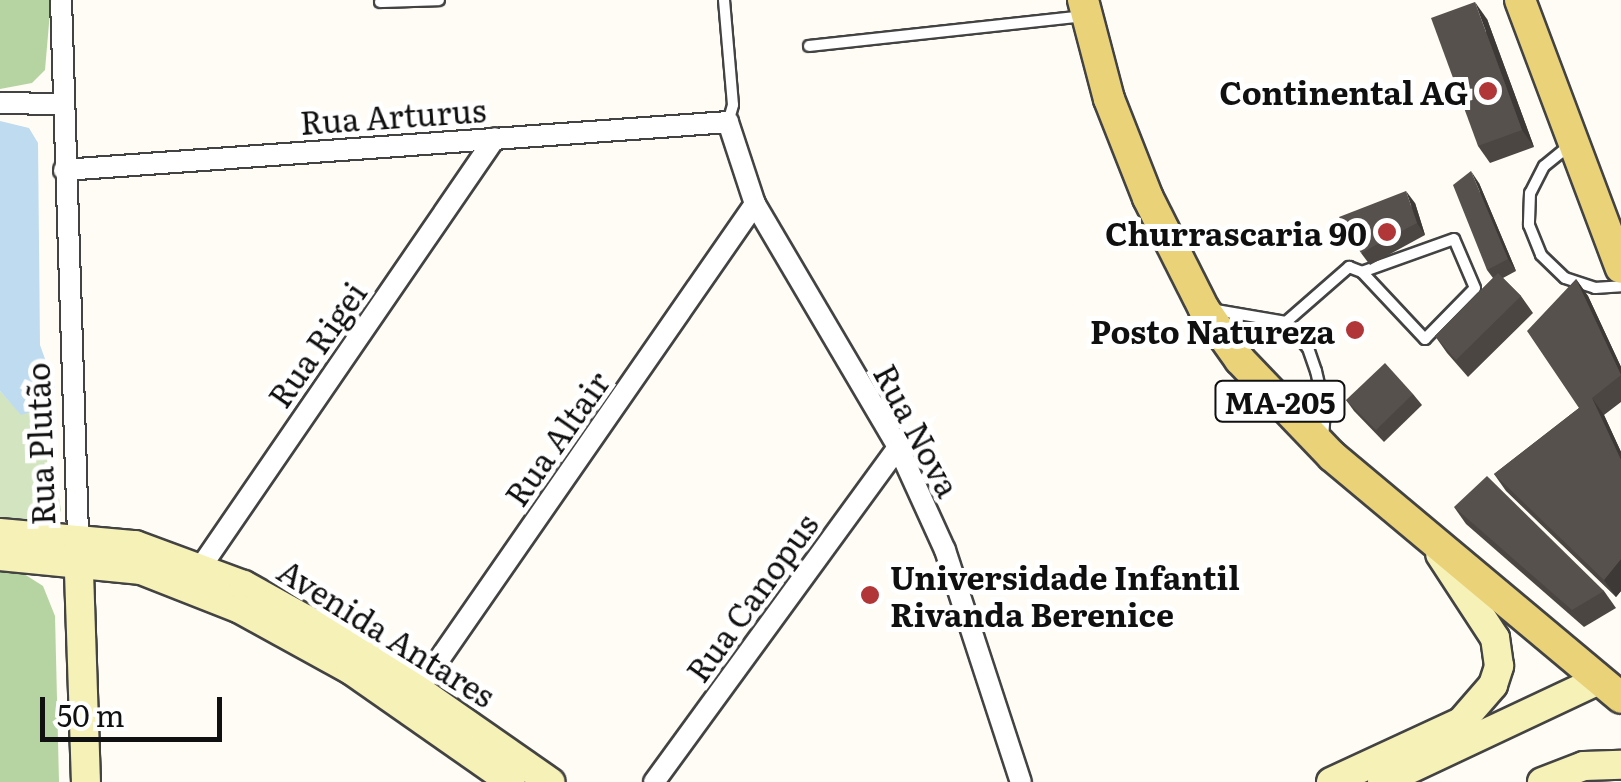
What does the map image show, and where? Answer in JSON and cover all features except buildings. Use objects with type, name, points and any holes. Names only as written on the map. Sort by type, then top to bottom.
[{"type":"main road","points":[[1520,0],[1571,144],[1621,268]]},
{"type":"main road","name":"MA-205","points":[[1084,8],[1148,198],[1204,309],[1240,360],[1322,445],[1433,544],[1614,681]]},
{"type":"main road","name":"Avenida Antares","points":[[0,533],[78,547],[194,576],[305,616],[413,698],[511,782]]},
{"type":"main road","points":[[1331,782],[1461,722],[1496,678],[1495,638],[1433,544]]},
{"type":"main road","name":"Avenida Antares","points":[[0,556],[78,547]]},
{"type":"main road","name":"Rua Plutão","points":[[78,547],[86,782]]},
{"type":"main road","points":[[1382,782],[1614,681]]},
{"type":"main road","name":"Avenida Antares","points":[[413,698],[550,782]]},
{"type":"main road","points":[[1542,782],[1584,766],[1621,765]]},
{"type":"street","name":"Rua Plutão","points":[[61,0],[60,104],[78,547]]},
{"type":"street","points":[[0,104],[60,104]]},
{"type":"street","name":"Rua Arturus","points":[[64,170],[728,122]]},
{"type":"street","name":"Rua Nova","points":[[728,122],[755,204],[898,447],[970,614],[1022,782]]},
{"type":"street","name":"Rua Rigei","points":[[194,576],[495,138]]},
{"type":"street","name":"Rua Altair","points":[[413,698],[755,204]]},
{"type":"street","name":"Rua Canopus","points":[[654,782],[898,447]]},
{"type":"lane","points":[[380,2],[439,0]]},
{"type":"lane","points":[[724,0],[733,105],[728,122]]},
{"type":"lane","points":[[809,46],[1084,8]]},
{"type":"lane","points":[[1571,144],[1544,166],[1530,193],[1529,225],[1541,255],[1564,278],[1595,288],[1621,286]]},
{"type":"lane","points":[[1286,322],[1349,267],[1362,272],[1425,339],[1476,288],[1454,239],[1362,272]]},
{"type":"lane","points":[[1204,309],[1286,322],[1316,370],[1325,410],[1322,445]]},
{"type":"green space","points":[[0,0],[51,0],[45,70],[32,83],[0,89]]},
{"type":"green space","points":[[0,391],[21,414],[44,408],[61,510],[56,521],[0,523]]},
{"type":"green space","points":[[0,571],[21,572],[43,586],[55,616],[59,782],[0,782]]},
{"type":"water","points":[[0,121],[29,128],[38,143],[40,345],[55,387],[44,408],[21,415],[0,391]]},
{"type":"place","name":"Continental AG","points":[[1488,91]]},
{"type":"place","name":"Churrascaria 90","points":[[1387,232]]},
{"type":"place","name":"Posto Natureza","points":[[1355,330]]},
{"type":"place","name":"Universidade Infantil Rivanda Berenice","points":[[870,595]]}]
